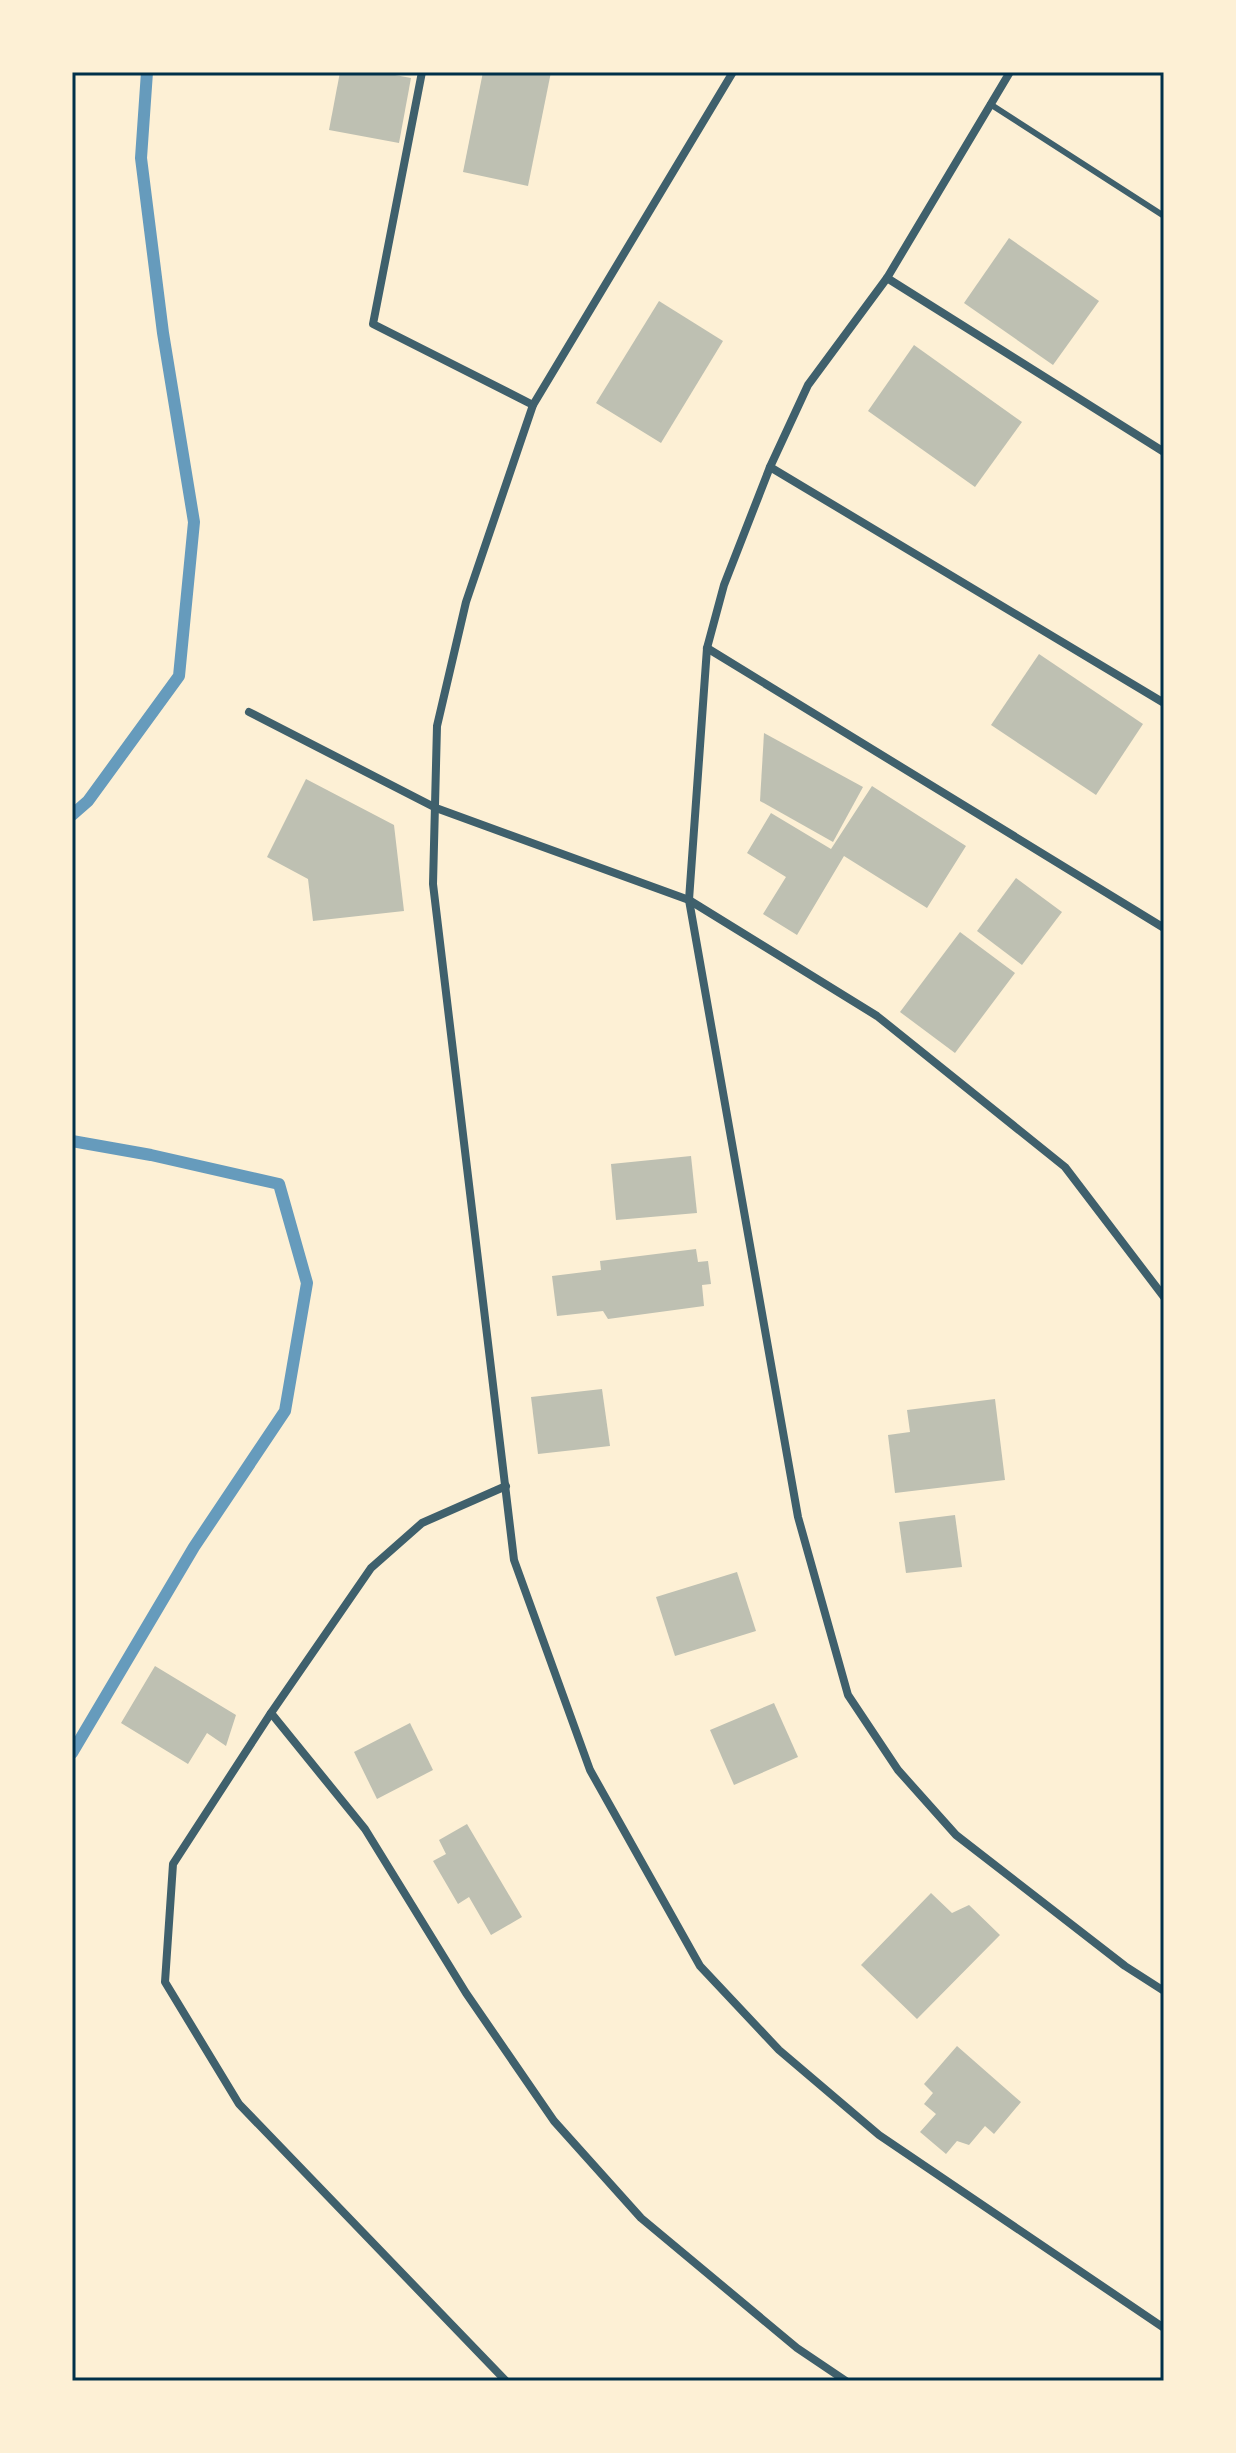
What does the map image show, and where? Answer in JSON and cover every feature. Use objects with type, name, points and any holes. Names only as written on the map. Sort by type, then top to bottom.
[{"type":"street","points":[[422,72],[373,324],[533,405]]},
{"type":"street","points":[[733,72],[533,405],[462,618],[437,726],[433,884],[514,1560],[590,1770],[700,1966],[779,2050],[879,2135],[1164,2328]]},
{"type":"street","points":[[1010,72],[887,278],[808,385],[770,467],[724,585],[707,648],[689,900],[798,1517],[848,1695],[898,1770],[956,1835],[1125,1966],[1164,1991]]},
{"type":"street","points":[[887,278],[1164,452]]},
{"type":"street","points":[[770,467],[1164,703]]},
{"type":"street","points":[[707,648],[1164,928]]},
{"type":"street","points":[[249,712],[436,808],[689,900],[877,1016],[1065,1167],[1164,1297]]},
{"type":"street","points":[[506,1486],[422,1523],[371,1568],[271,1713],[173,1864],[165,1982],[239,2104],[506,2381]]},
{"type":"street","points":[[271,1713],[365,1829],[466,1993],[554,2121],[641,2218],[797,2348],[846,2381]]},
{"type":"lane","points":[[990,104],[1164,216]]},
{"type":"building","points":[[340,72],[379,72],[411,78],[399,143],[329,130]]},
{"type":"building","points":[[483,72],[551,72],[528,186],[463,172]]},
{"type":"building","points":[[1009,238],[1099,301],[1053,365],[964,303]]},
{"type":"building","points":[[659,301],[723,341],[661,443],[596,403]]},
{"type":"building","points":[[914,345],[1022,422],[975,487],[868,411]]},
{"type":"building","points":[[1039,654],[1143,724],[1096,795],[991,725]]},
{"type":"building","points":[[764,733],[863,787],[833,842],[760,801]]},
{"type":"building","points":[[306,779],[394,825],[404,911],[313,921],[308,879],[267,857]]},
{"type":"building","points":[[872,786],[966,846],[927,908],[844,856],[797,935],[763,914],[786,877],[747,853],[771,813],[831,849]]},
{"type":"building","points":[[1016,878],[1062,912],[1022,965],[977,931]]},
{"type":"building","points":[[960,932],[1015,973],[955,1053],[900,1012]]},
{"type":"building","points":[[691,1156],[697,1213],[616,1220],[611,1164]]},
{"type":"building","points":[[696,1249],[698,1262],[708,1261],[711,1284],[702,1285],[704,1306],[608,1319],[603,1311],[557,1316],[552,1276],[601,1270],[600,1261]]},
{"type":"building","points":[[602,1389],[610,1446],[538,1454],[531,1397]]},
{"type":"building","points":[[995,1399],[1005,1480],[895,1493],[888,1435],[910,1432],[907,1410]]},
{"type":"building","points":[[955,1515],[962,1567],[906,1573],[899,1522]]},
{"type":"building","points":[[737,1572],[756,1631],[675,1656],[656,1597]]},
{"type":"building","points":[[155,1666],[236,1715],[226,1746],[207,1733],[188,1764],[121,1723]]},
{"type":"building","points":[[774,1703],[798,1757],[734,1785],[710,1730]]},
{"type":"building","points":[[410,1723],[433,1770],[377,1799],[354,1752]]},
{"type":"building","points":[[467,1824],[522,1917],[491,1935],[469,1897],[458,1904],[433,1861],[446,1854],[439,1840]]},
{"type":"building","points":[[931,1893],[952,1913],[969,1905],[1000,1935],[917,2019],[861,1965]]},
{"type":"building","points":[[957,2046],[1021,2102],[994,2134],[985,2126],[969,2145],[957,2141],[946,2154],[920,2132],[936,2114],[924,2104],[933,2093],[924,2084]]},
{"type":"waterway","points":[[72,815],[88,801],[179,676],[194,522],[163,333],[141,158],[147,72]]},
{"type":"waterway","points":[[72,1141],[279,1184],[307,1283],[285,1411],[194,1547],[72,1753]]}]
